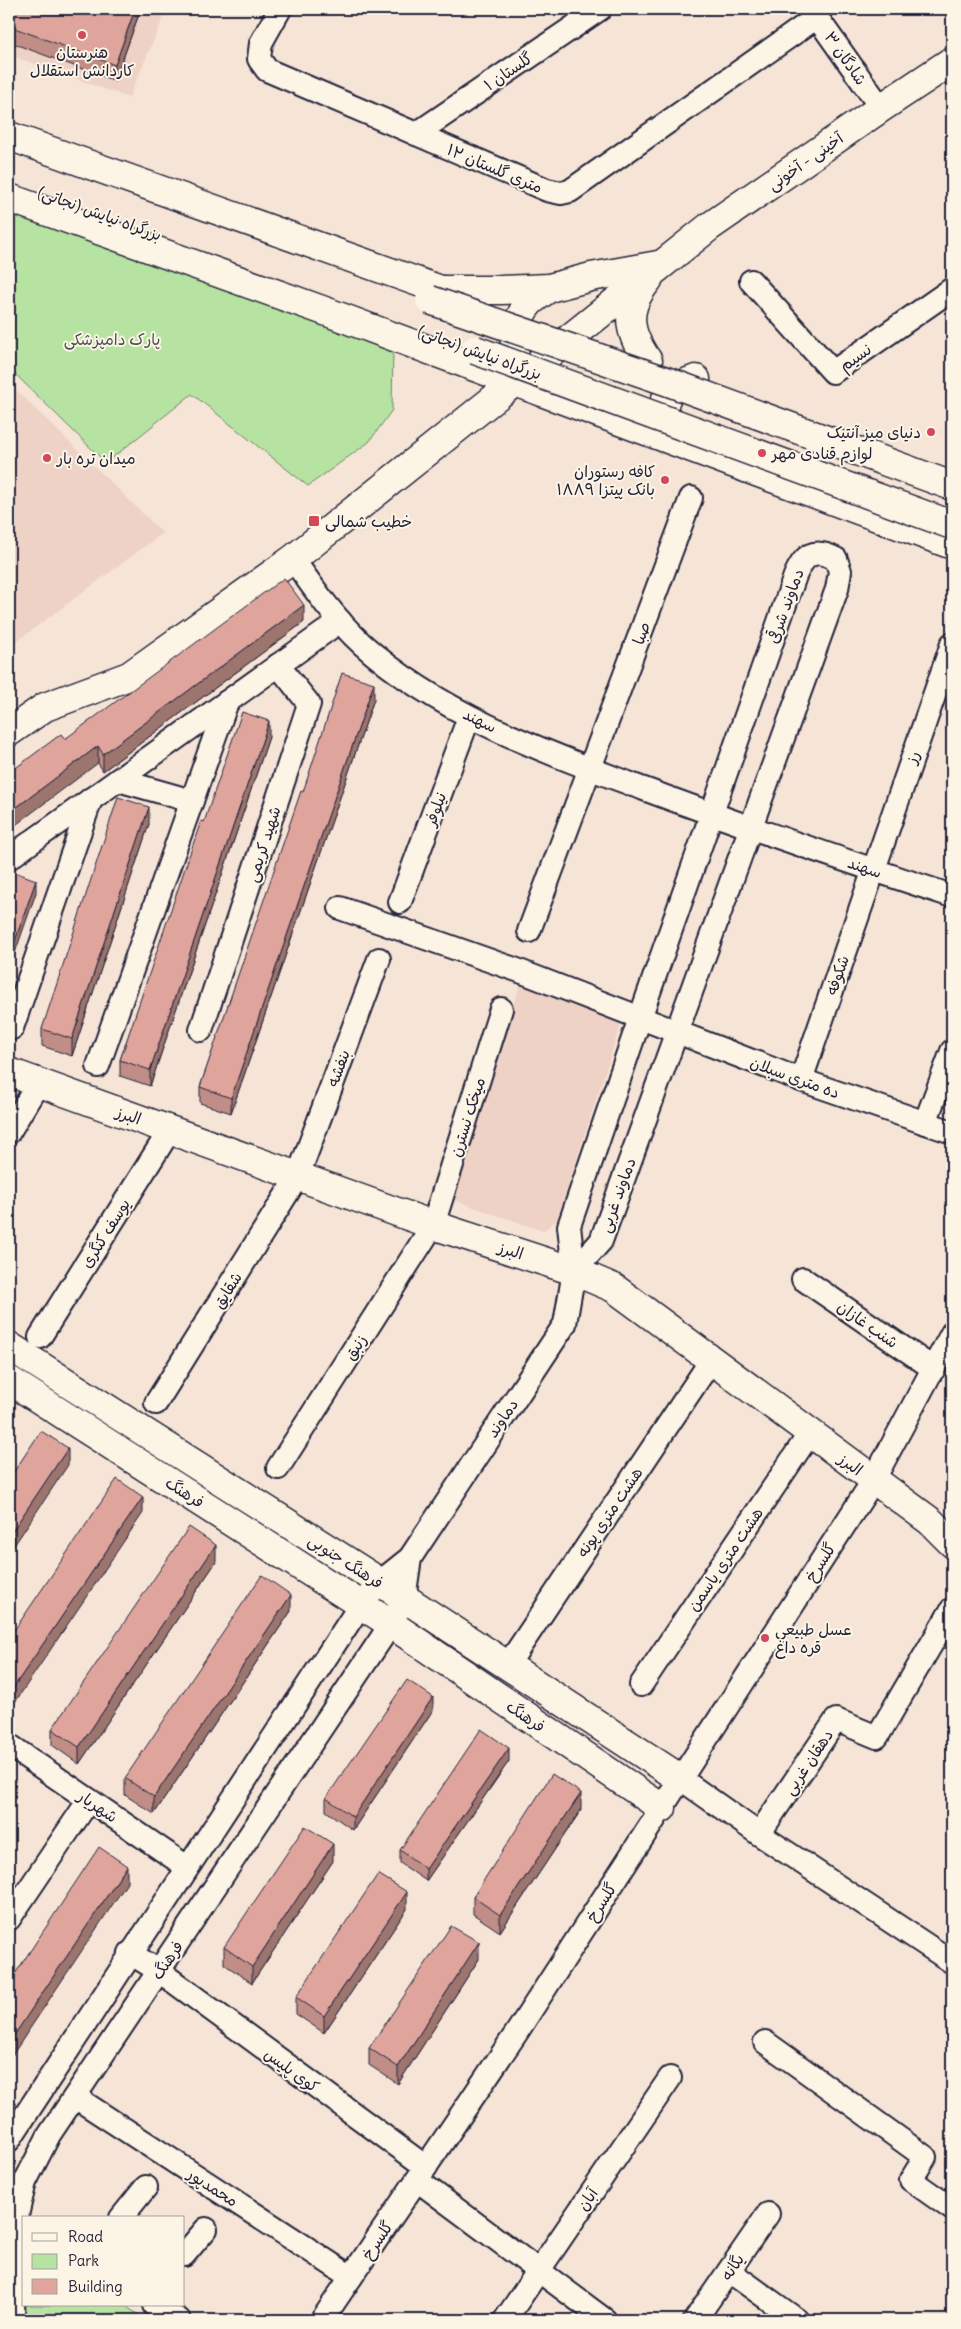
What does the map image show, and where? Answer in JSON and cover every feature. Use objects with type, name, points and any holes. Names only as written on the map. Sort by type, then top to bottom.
[{"type":"main road","name":"آخینی - آخونی","points":[[660,265],[709,227],[952,61]]},
{"type":"main road","points":[[9,136],[571,336],[648,361],[952,473]]},
{"type":"main road","name":"بزرگراه نیایش (نجاتی)","points":[[9,148],[430,300],[666,380],[952,486]]},
{"type":"main road","name":"بزرگراه نیایش (نجاتی)","points":[[9,179],[952,525]]},
{"type":"main road","points":[[9,198],[515,381],[952,545]]},
{"type":"main road","points":[[441,290],[549,288],[591,277],[660,265]]},
{"type":"main road","points":[[9,732],[45,707],[129,676],[293,559],[660,265]]},
{"type":"main road","points":[[648,361],[635,341],[631,316],[638,292],[660,265]]},
{"type":"main road","points":[[515,381],[515,341],[521,318],[530,303],[549,288]]},
{"type":"main road","points":[[681,443],[669,426],[664,413],[665,401],[670,391],[696,379]]},
{"type":"main road","name":"البرز","points":[[9,1072],[433,1225],[574,1271],[614,1288],[930,1521],[952,1543]]},
{"type":"main road","name":"فرهنگ جنوبی","points":[[9,1346],[380,1582],[680,1779]]},
{"type":"main road","name":"فرهنگ","points":[[9,1380],[361,1604],[662,1808]]},
{"type":"street","name":"۱۲ متری گلستان","points":[[280,9],[261,43],[259,59],[267,70],[547,190],[562,193],[570,191],[814,13]]},
{"type":"street","name":"گلستان ۱","points":[[416,134],[600,9]]},
{"type":"street","name":"شادگان ۳","points":[[814,13],[881,108]]},
{"type":"street","name":"نسیم","points":[[751,281],[833,372],[952,289]]},
{"type":"street","name":"صبا","points":[[590,768],[691,498]]},
{"type":"street","name":"دماوند شرقی","points":[[712,814],[801,562],[812,554],[825,553],[836,559],[840,571],[836,589],[750,828]]},
{"type":"street","name":"سهند","points":[[293,559],[340,621],[363,644],[411,680],[469,717],[590,768],[712,814],[952,896]]},
{"type":"street","points":[[9,858],[340,621]]},
{"type":"street","name":"رز","points":[[872,870],[952,644]]},
{"type":"street","name":"شهید کریمی","points":[[201,1030],[309,704],[278,665]]},
{"type":"street","points":[[98,1066],[227,702]]},
{"type":"street","name":"نیلوفر","points":[[400,902],[469,717]]},
{"type":"street","points":[[529,931],[590,768]]},
{"type":"street","points":[[118,780],[192,802]]},
{"type":"street","points":[[12,1028],[91,799]]},
{"type":"street","points":[[574,1271],[569,1226],[712,814]]},
{"type":"street","name":"دماوند غربی","points":[[574,1271],[601,1241],[750,828]]},
{"type":"street","name":"شکوفه","points":[[801,1080],[872,870]]},
{"type":"street","name":"ده متری سبلان","points":[[340,908],[517,970],[675,1033],[801,1080],[952,1132]]},
{"type":"street","name":"بنفشه","points":[[298,1176],[379,959]]},
{"type":"street","name":"میخک نسترن","points":[[433,1225],[501,1009]]},
{"type":"street","points":[[925,1123],[952,1051]]},
{"type":"street","points":[[9,1132],[38,1082]]},
{"type":"street","name":"یوسف کنگری","points":[[40,1337],[170,1130]]},
{"type":"street","name":"شقایق","points":[[156,1403],[298,1176]]},
{"type":"street","name":"زنبق","points":[[278,1468],[433,1225]]},
{"type":"street","name":"دماوند","points":[[410,1558],[565,1324],[574,1271]]},
{"type":"street","name":"شنب غازان","points":[[803,1279],[934,1369]]},
{"type":"street","name":"گلسرخ","points":[[322,2320],[517,2032],[873,1480],[952,1335]]},
{"type":"street","name":"هشت متری پونه","points":[[507,1666],[712,1359]]},
{"type":"street","name":"هشت متری یاسمن","points":[[641,1685],[810,1433]]},
{"type":"street","points":[[9,2140],[130,1953],[361,1604],[380,1582],[410,1558]]},
{"type":"street","name":"فرهنگ","points":[[13,2320],[15,2229],[25,2182],[50,2135],[75,2096],[391,1624],[404,1599],[410,1558]]},
{"type":"street","name":"دهقان غربی","points":[[760,1834],[836,1720],[877,1736],[952,1609]]},
{"type":"street","name":"شهریار","points":[[9,1745],[187,1867]]},
{"type":"street","points":[[680,1779],[952,1962]]},
{"type":"street","points":[[9,1919],[89,1800]]},
{"type":"street","name":"کوی پلیس","points":[[130,1953],[159,1971],[421,2174],[539,2270],[605,2320]]},
{"type":"street","points":[[766,2042],[925,2157],[911,2180],[952,2209]]},
{"type":"street","name":"آبان","points":[[505,2320],[670,2078]]},
{"type":"street","name":"محمدپور","points":[[75,2096],[351,2277]]},
{"type":"street","points":[[123,2216],[146,2187]]},
{"type":"street","name":"یگانه","points":[[695,2320],[768,2214]]},
{"type":"street","points":[[185,2254],[206,2229]]},
{"type":"street","points":[[729,2271],[797,2320]]},
{"type":"street","points":[[156,2306],[179,2320]]},
{"type":"shaded area","name":"هنرستان کاردانش استقلال","points":[[9,9],[153,9],[164,16],[129,98],[9,55]]},
{"type":"shaded area","name":"میدان تره بار","points":[[9,383],[163,533],[9,647]]},
{"type":"shaded area","points":[[520,985],[622,1021],[557,1220],[543,1231],[456,1201],[449,1190]]},
{"type":"green space","name":"پارک دامپزشکی","points":[[9,212],[393,350],[392,410],[369,442],[308,486],[192,394],[106,463],[9,368]]},
{"type":"green space","points":[[26,2306],[125,2306],[146,2320],[26,2320]]},
{"type":"building","points":[[9,9],[135,9],[115,65],[9,26]]},
{"type":"building","points":[[284,578],[304,605],[103,754],[98,746],[9,813],[9,773],[61,734],[65,739]]},
{"type":"building","points":[[342,673],[374,683],[231,1098],[200,1087],[301,791],[303,792]]},
{"type":"building","points":[[242,712],[269,721],[150,1070],[120,1060],[201,821],[204,822]]},
{"type":"building","points":[[118,797],[149,807],[72,1039],[42,1029]]},
{"type":"building","points":[[9,870],[36,880],[9,958]]},
{"type":"building","points":[[41,1431],[68,1448],[9,1536],[9,1479]]},
{"type":"building","points":[[117,1479],[143,1497],[9,1694],[9,1638]]},
{"type":"building","points":[[189,1527],[216,1545],[79,1747],[52,1729]]},
{"type":"building","points":[[262,1575],[291,1595],[154,1797],[125,1778]]},
{"type":"building","points":[[407,1680],[433,1697],[353,1817],[326,1798]]},
{"type":"building","points":[[481,1729],[509,1748],[426,1869],[400,1850]]},
{"type":"building","points":[[552,1774],[581,1793],[500,1915],[473,1897]]},
{"type":"building","points":[[305,1826],[333,1844],[252,1967],[224,1947]]},
{"type":"building","points":[[99,1847],[127,1866],[9,2043],[9,1983]]},
{"type":"building","points":[[378,1874],[407,1892],[324,2016],[296,1997]]},
{"type":"building","points":[[451,1926],[479,1942],[398,2067],[369,2048]]},
{"type":"place","name":"هنرستان کاردانش استقلال","points":[[82,35]]},
{"type":"place","name":"دنیای میز آنتیک","points":[[931,432]]},
{"type":"place","name":"لوازم قنادی مهر","points":[[762,453]]},
{"type":"place","name":"میدان تره بار","points":[[47,458]]},
{"type":"place","name":"کافه رستوران بانک پیتزا ۱۸۸۹","points":[[665,480]]},
{"type":"place","name":"خطیب شمالی","points":[[314,521]]},
{"type":"place","name":"عسل طبیعی قره داغ","points":[[765,1638]]}]
